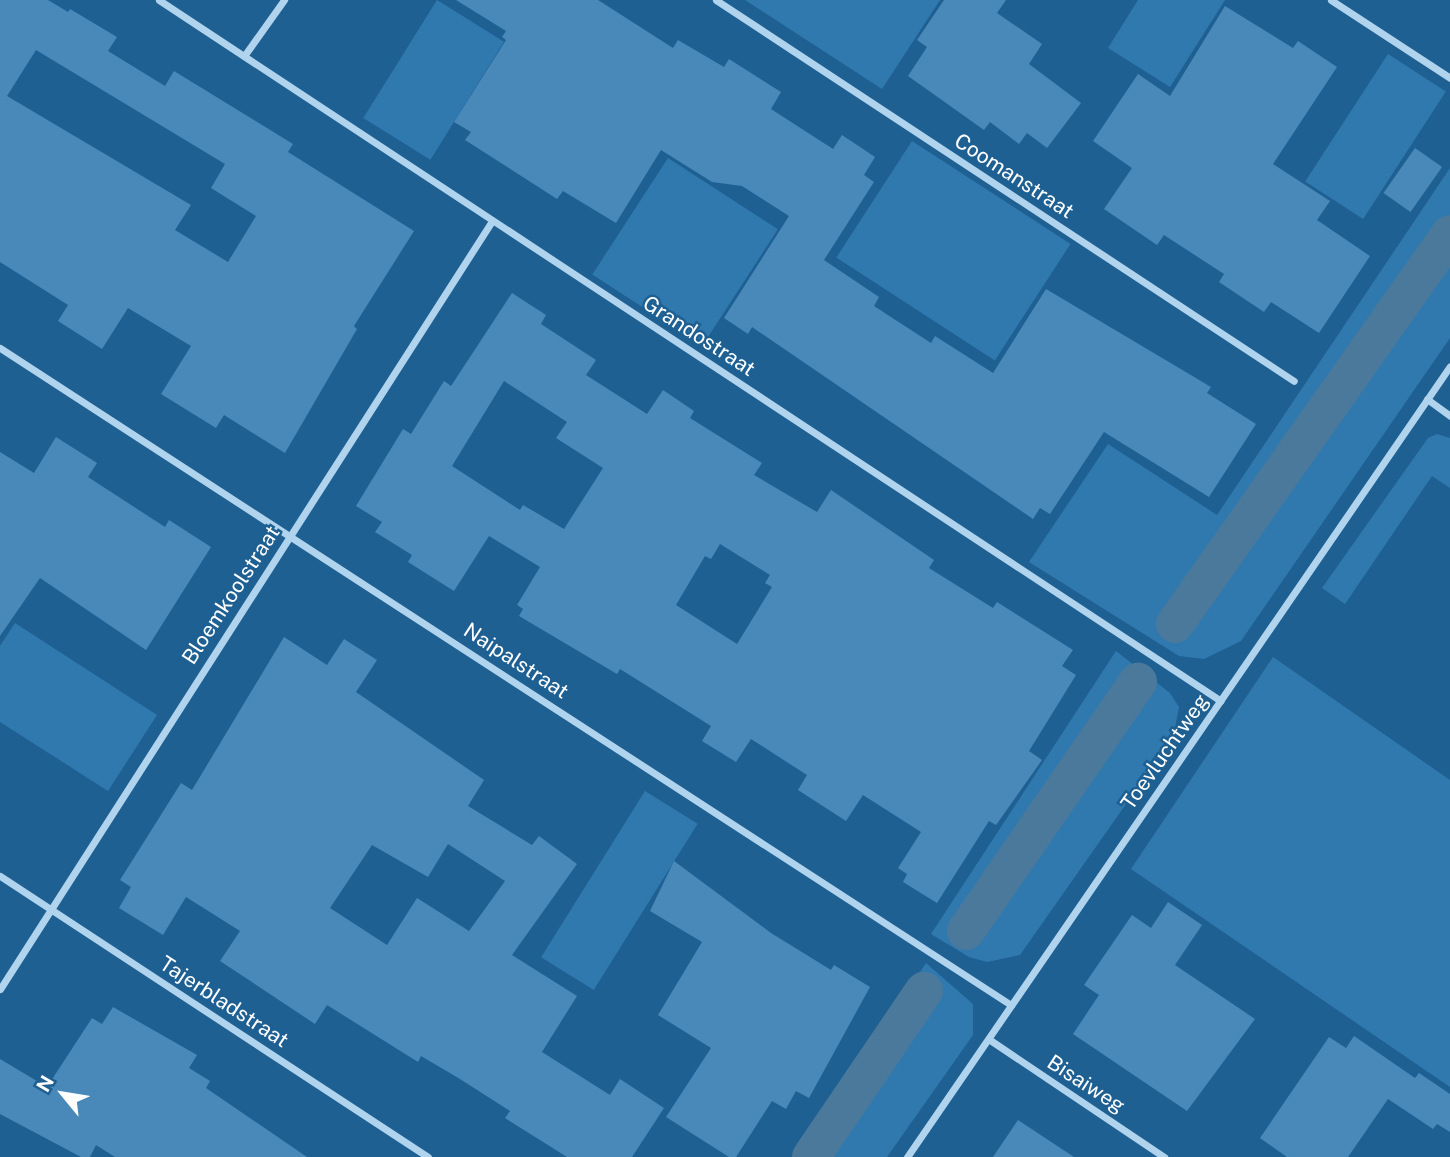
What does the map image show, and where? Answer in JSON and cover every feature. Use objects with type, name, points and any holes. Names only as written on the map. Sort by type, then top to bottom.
[{"type":"street","name":"Grandostraat","points":[[159,0],[1221,701]]},
{"type":"street","points":[[244,56],[284,0]]},
{"type":"street","name":"Coomanstraat","points":[[716,0],[1294,381]]},
{"type":"street","points":[[1331,0],[1450,78]]},
{"type":"street","name":"Bloemkoolstraat","points":[[0,989],[49,907],[292,535],[492,220]]},
{"type":"street","name":"Naipalstraat","points":[[0,348],[292,535],[1012,1006]]},
{"type":"street","name":"Toevluchtweg","points":[[907,1157],[1450,366]]},
{"type":"street","points":[[1427,399],[1450,416]]},
{"type":"street","name":"Tajerbladstraat","points":[[0,876],[428,1157]]},
{"type":"street","name":"Bisaiweg","points":[[989,1040],[1164,1157]]},
{"type":"shaded area","points":[[437,0],[504,42],[430,160],[363,118]]},
{"type":"shaded area","points":[[745,0],[940,0],[882,89]]},
{"type":"shaded area","points":[[1138,0],[1225,0],[1170,87],[1108,48]]},
{"type":"shaded area","points":[[1388,54],[1446,92],[1363,219],[1305,181]]},
{"type":"shaded area","points":[[912,141],[1071,244],[995,361],[836,258]]},
{"type":"shaded area","points":[[668,158],[778,229],[702,346],[592,275]]},
{"type":"shaded area","points":[[1450,168],[1450,338],[1241,641],[1204,659],[1179,656],[1029,562],[1108,444],[1217,515]]},
{"type":"shaded area","points":[[1437,434],[1450,438],[1450,488],[1432,476],[1345,604],[1322,588],[1428,438]]},
{"type":"shaded area","points":[[15,623],[157,715],[108,791],[0,722],[0,646]]},
{"type":"shaded area","points":[[1116,651],[1170,693],[1179,707],[1173,737],[1020,955],[987,962],[969,957],[931,934]]},
{"type":"shaded area","points":[[1273,657],[1450,780],[1450,1087],[1131,869]]},
{"type":"shaded area","points":[[645,791],[698,824],[594,990],[541,957]]},
{"type":"shaded area","points":[[926,963],[973,1004],[973,1035],[887,1157],[794,1157]]},
{"type":"building","points":[[0,0],[48,0],[68,12],[70,9],[117,37],[108,51],[165,86],[174,71],[293,144],[288,152],[414,231],[354,326],[357,329],[285,453],[224,415],[216,428],[161,394],[191,346],[128,308],[102,349],[58,321],[68,305],[0,262]],"holes":[[[36,50],[225,164],[211,188],[256,216],[228,262],[175,230],[191,205],[7,96]]]},
{"type":"building","points":[[456,0],[598,0],[673,48],[678,40],[724,67],[729,59],[781,92],[771,109],[833,149],[842,135],[875,157],[864,175],[874,182],[824,260],[879,297],[874,306],[931,343],[935,336],[993,373],[1046,289],[1211,387],[1207,393],[1256,424],[1209,497],[1104,432],[1050,514],[1040,508],[1033,519],[752,327],[748,334],[724,318],[789,216],[742,186],[712,182],[661,150],[616,223],[563,191],[557,199],[465,140],[471,132],[454,122],[506,40],[502,37],[506,31]]},
{"type":"building","points":[[944,0],[1006,0],[997,13],[1042,44],[1029,64],[1081,103],[1047,148],[1027,133],[1019,144],[990,122],[984,130],[908,76],[927,47],[917,40]]},
{"type":"building","points":[[1225,6],[1293,48],[1298,41],[1337,67],[1273,164],[1330,201],[1317,220],[1370,256],[1319,333],[1271,302],[1264,312],[1219,282],[1224,274],[1164,235],[1157,245],[1104,209],[1132,168],[1093,141],[1138,74],[1170,96]]},
{"type":"building","points":[[1415,148],[1442,167],[1410,212],[1383,193]]},
{"type":"building","points":[[512,293],[546,315],[541,324],[596,360],[586,375],[647,414],[663,390],[694,411],[690,418],[762,463],[754,475],[817,512],[831,490],[934,560],[929,568],[993,608],[997,602],[1073,650],[1062,666],[1076,675],[1029,751],[1042,760],[996,825],[989,821],[937,903],[903,882],[907,874],[898,868],[921,832],[863,795],[846,821],[798,790],[807,775],[751,739],[736,762],[702,741],[711,726],[620,669],[617,674],[519,616],[523,609],[517,605],[540,567],[489,536],[454,591],[408,562],[412,555],[375,532],[382,522],[356,506],[403,429],[411,434],[444,381],[451,386]],"holes":[[[504,381],[567,422],[556,438],[603,468],[564,529],[523,505],[520,510],[452,466]],[[720,544],[770,575],[765,583],[772,587],[737,644],[676,605],[705,556],[711,559]]]},
{"type":"building","points":[[56,437],[97,463],[88,477],[165,527],[169,520],[211,547],[146,650],[40,578],[0,636],[0,452],[34,473]]},
{"type":"building","points":[[284,637],[327,665],[344,639],[377,660],[356,692],[484,780],[468,806],[532,845],[539,836],[577,864],[512,955],[577,996],[542,1052],[610,1095],[620,1079],[664,1108],[632,1157],[567,1157],[505,1118],[510,1111],[460,1079],[421,1056],[418,1062],[327,1005],[315,1024],[220,961],[240,931],[186,897],[163,935],[119,908],[131,887],[120,880],[181,783],[192,790]],"holes":[[[448,844],[505,881],[469,931],[417,898],[387,945],[330,908],[372,845],[428,877]]]},
{"type":"building","points":[[674,861],[771,933],[831,970],[834,965],[870,987],[809,1098],[796,1091],[786,1109],[772,1101],[736,1157],[729,1157],[666,1117],[711,1048],[658,1015],[702,942],[650,911]]},
{"type":"building","points":[[1168,902],[1202,925],[1175,965],[1255,1019],[1187,1111],[1073,1034],[1099,995],[1084,985],[1132,915],[1151,928]]},
{"type":"building","points":[[113,1007],[197,1055],[189,1068],[210,1081],[206,1088],[307,1157],[115,1157],[96,1145],[90,1157],[81,1157],[0,1114],[0,1059],[47,1087],[92,1018],[102,1024]]},
{"type":"building","points":[[1354,1036],[1415,1078],[1419,1073],[1450,1094],[1450,1132],[1437,1124],[1433,1129],[1388,1099],[1348,1157],[1287,1157],[1260,1138],[1329,1037],[1346,1048]]},
{"type":"building","points":[[1018,1120],[1074,1157],[993,1157]]},
{"type":"waterway","points":[[1175,624],[1450,234]]},
{"type":"waterway","points":[[966,931],[1138,682]]},
{"type":"waterway","points":[[811,1157],[924,991]]}]
